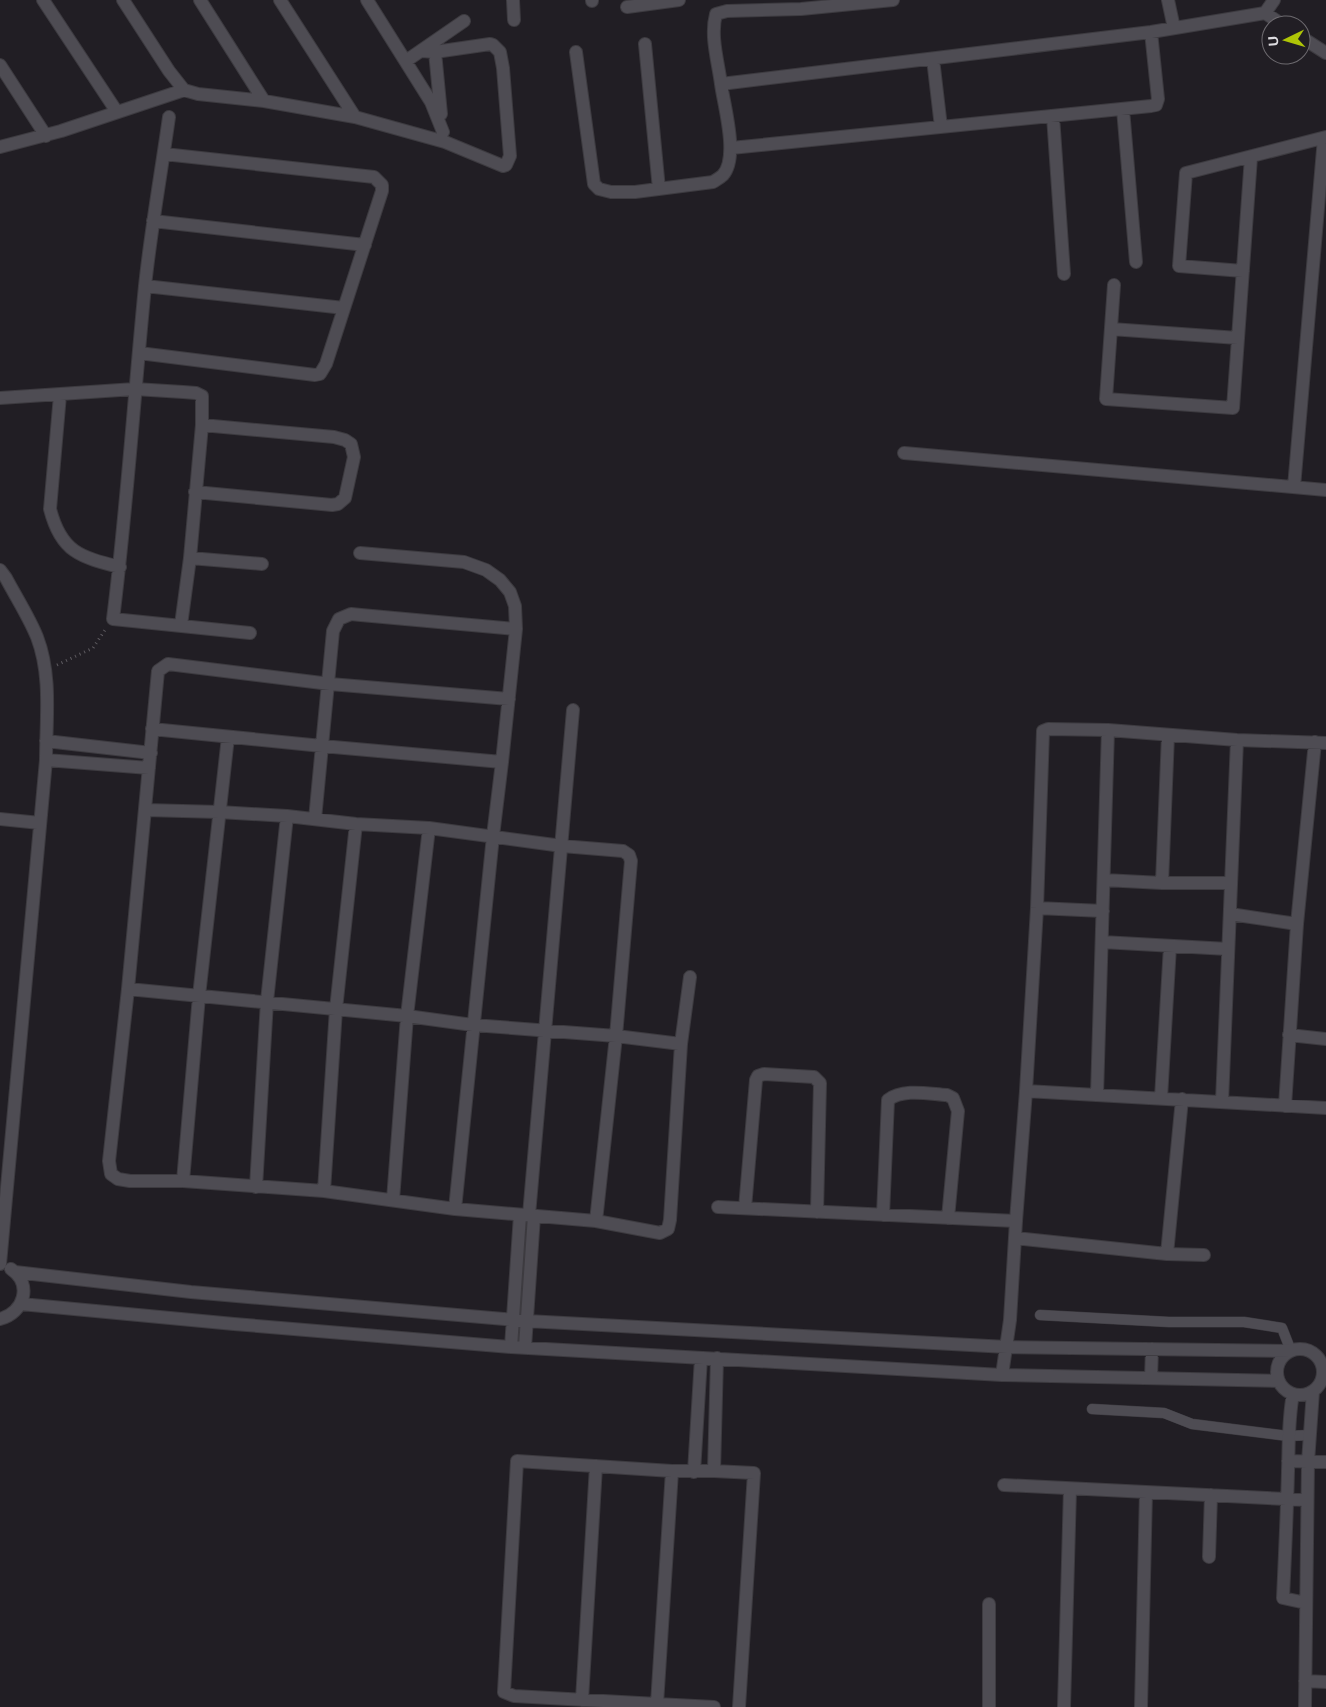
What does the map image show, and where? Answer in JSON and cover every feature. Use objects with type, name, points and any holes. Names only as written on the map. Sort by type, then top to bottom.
[{"type":"street","points":[[43,0],[117,112]]},
{"type":"street","points":[[123,0],[152,47],[184,90]]},
{"type":"street","points":[[200,0],[264,101]]},
{"type":"street","points":[[280,0],[356,117]]},
{"type":"street","points":[[513,0],[514,20]]},
{"type":"street","points":[[627,7],[679,0]]},
{"type":"street","points":[[576,52],[594,184],[599,189],[611,192],[635,192],[713,182],[723,175],[731,148],[714,34],[716,14],[727,11],[801,4],[893,0]]},
{"type":"street","points":[[1168,0],[1174,28]]},
{"type":"street","points":[[1265,13],[1274,0]]},
{"type":"street","points":[[369,1],[432,102],[444,137]]},
{"type":"street","points":[[721,84],[1151,32],[1265,13],[1268,15]]},
{"type":"street","points":[[406,61],[428,51],[464,20]]},
{"type":"street","points":[[731,148],[1156,105],[1158,99],[1151,32]]},
{"type":"street","points":[[1311,43],[1326,53]]},
{"type":"street","points":[[645,44],[659,188]]},
{"type":"street","points":[[0,147],[46,136],[184,90],[198,94],[264,101],[356,117],[444,137],[503,166],[506,165],[510,156],[500,52],[493,45],[428,51]]},
{"type":"street","points":[[428,51],[444,137]]},
{"type":"street","points":[[933,59],[941,127]]},
{"type":"street","points":[[0,65],[46,136]]},
{"type":"street","points":[[1123,109],[1136,262]]},
{"type":"street","points":[[1053,116],[1064,274]]},
{"type":"street","points":[[169,117],[153,221],[135,389],[114,619],[250,633]]},
{"type":"street","points":[[1243,271],[1179,266],[1186,173],[1325,138],[1294,487]]},
{"type":"street","points":[[139,353],[315,375],[320,374],[326,364],[382,191],[382,185],[374,176],[164,154]]},
{"type":"street","points":[[1114,285],[1106,399],[1233,408],[1251,157]]},
{"type":"street","points":[[153,221],[365,245]]},
{"type":"street","points":[[146,286],[344,308]]},
{"type":"street","points":[[1111,329],[1238,338]]},
{"type":"street","points":[[0,398],[135,389],[196,393],[202,396],[202,425],[190,558],[181,625]]},
{"type":"street","points":[[60,395],[50,510],[55,526],[69,548],[97,561],[120,567]]},
{"type":"street","points":[[195,492],[332,506],[345,498],[354,456],[351,444],[334,437],[202,425]]},
{"type":"street","points":[[904,453],[1326,490]]},
{"type":"street","points":[[360,553],[464,562],[486,570],[500,580],[510,592],[515,606],[516,629],[455,1209]]},
{"type":"street","points":[[190,558],[262,564]]},
{"type":"street","points":[[0,570],[37,637],[45,671],[48,702],[46,760],[0,1264],[8,1267],[21,1279],[24,1295],[21,1304],[12,1315],[0,1319]]},
{"type":"street","points":[[316,819],[322,746],[330,684],[333,631],[336,623],[344,616],[361,615],[516,629]]},
{"type":"street","points":[[509,699],[330,684],[168,664],[158,671],[146,810],[109,1161],[111,1174],[118,1179],[130,1181],[183,1181],[324,1191],[455,1209],[596,1221],[660,1233],[668,1229],[681,1044],[690,977]]},
{"type":"street","points":[[511,1347],[512,1320],[528,1215],[574,710]]},
{"type":"street","points":[[152,729],[502,762]]},
{"type":"street","points":[[1002,1375],[1007,1347],[1026,1091],[1036,908],[1042,731],[1048,729],[1108,730],[1237,740],[1321,742],[1297,924],[1285,1106]]},
{"type":"street","points":[[1097,1094],[1108,730]]},
{"type":"street","points":[[1162,883],[1168,736]]},
{"type":"street","points":[[183,1181],[200,996],[228,737]]},
{"type":"street","points":[[1222,1102],[1237,740]]},
{"type":"street","points":[[46,741],[151,752]]},
{"type":"street","points":[[46,760],[149,768]]},
{"type":"street","points":[[146,810],[287,816],[356,824],[428,828],[562,846],[623,851],[629,855],[631,861],[616,1036],[596,1221]]},
{"type":"street","points":[[256,1187],[267,1002],[287,816]]},
{"type":"street","points":[[0,819],[40,823]]},
{"type":"street","points":[[324,1191],[336,1009],[356,824]]},
{"type":"street","points":[[393,1200],[408,1016],[428,828]]},
{"type":"street","points":[[1104,880],[1162,883],[1231,883]]},
{"type":"street","points":[[1036,908],[1103,912]]},
{"type":"street","points":[[1230,914],[1297,924]]},
{"type":"street","points":[[1102,942],[1228,949]]},
{"type":"street","points":[[1161,1098],[1170,946]]},
{"type":"street","points":[[128,989],[408,1016],[473,1025],[616,1036],[681,1044]]},
{"type":"street","points":[[1289,1035],[1326,1039]]},
{"type":"street","points":[[745,1208],[756,1080],[758,1076],[764,1074],[814,1077],[820,1083],[817,1212]]},
{"type":"street","points":[[1026,1091],[1326,1108]]},
{"type":"street","points":[[883,1215],[888,1100],[904,1093],[947,1095],[953,1098],[958,1111],[948,1218]]},
{"type":"street","points":[[1167,1254],[1182,1099]]},
{"type":"street","points":[[718,1207],[1016,1221]]},
{"type":"street","points":[[525,1347],[528,1215]]},
{"type":"street","points":[[1015,1238],[1167,1254],[1204,1254]]},
{"type":"street","points":[[15,1272],[191,1292],[527,1321],[1007,1347],[1291,1351],[1300,1349],[1310,1351],[1318,1357],[1322,1365],[1323,1375],[1320,1384],[1313,1391],[1304,1394],[1293,1394],[1285,1389],[1279,1381],[1277,1369],[1282,1358],[1291,1351]]},
{"type":"street","points":[[21,1304],[511,1347],[1002,1375],[1279,1381]]},
{"type":"street","points":[[1151,1378],[1152,1349]]},
{"type":"street","points":[[694,1472],[701,1358]]},
{"type":"street","points":[[714,1471],[717,1358]]},
{"type":"street","points":[[1305,1707],[1308,1462],[1313,1391]]},
{"type":"street","points":[[1293,1394],[1289,1414],[1283,1598],[1306,1603]]},
{"type":"street","points":[[714,1707],[514,1696],[504,1692],[518,1461],[672,1471],[754,1473],[739,1707]]},
{"type":"street","points":[[1288,1462],[1326,1462]]},
{"type":"street","points":[[582,1700],[596,1466]]},
{"type":"street","points":[[657,1704],[672,1471]]},
{"type":"street","points":[[1004,1485],[1308,1500]]},
{"type":"street","points":[[1064,1707],[1070,1489]]},
{"type":"street","points":[[1141,1707],[1146,1492]]},
{"type":"street","points":[[1209,1557],[1211,1495]]},
{"type":"street","points":[[989,1604],[989,1707]]},
{"type":"street","points":[[1305,1681],[1326,1682]]},
{"type":"lane","points":[[1040,1315],[1169,1322],[1244,1322],[1282,1328],[1291,1351]]},
{"type":"lane","points":[[1092,1409],[1164,1413],[1192,1424],[1288,1436],[1310,1435]]},
{"type":"path","points":[[45,671],[93,648],[114,619]]}]
